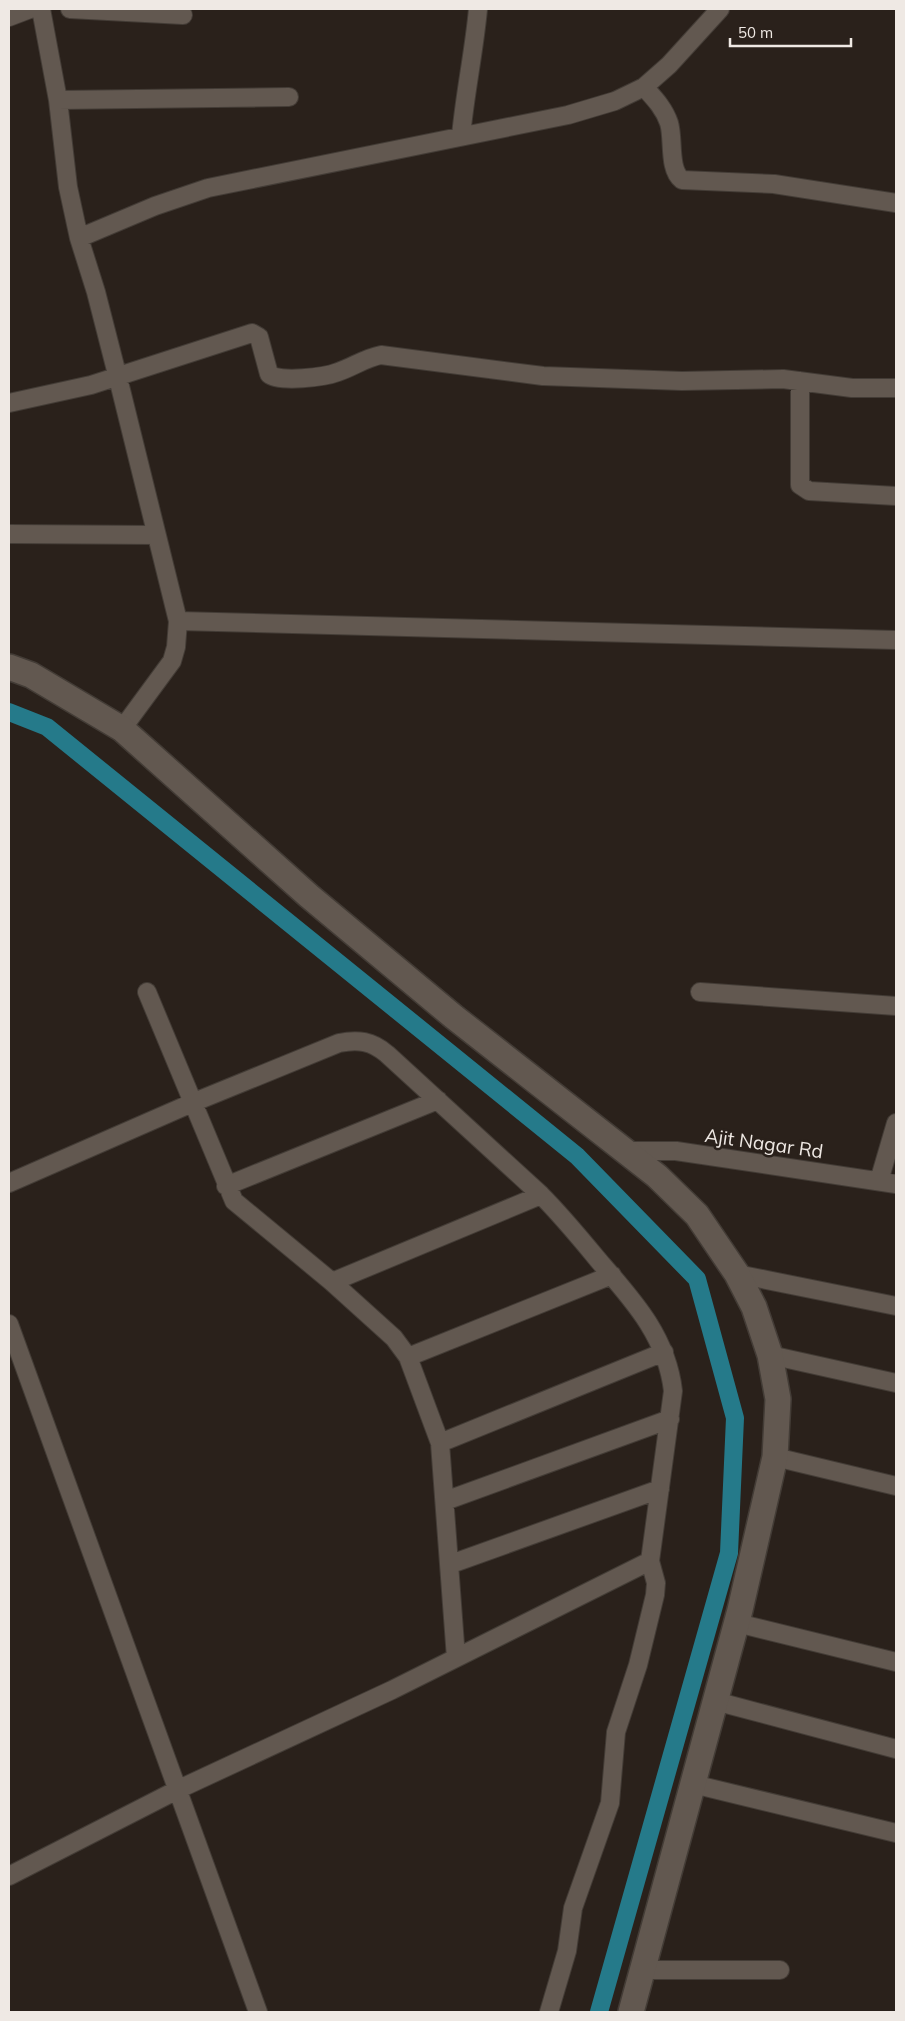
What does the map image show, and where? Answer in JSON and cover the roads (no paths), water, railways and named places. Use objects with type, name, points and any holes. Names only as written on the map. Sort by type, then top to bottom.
[{"type":"street","points":[[9,17],[30,9]]},
{"type":"street","points":[[41,9],[58,100],[68,188],[79,238],[96,292],[178,621],[176,646],[172,662],[122,729]]},
{"type":"street","points":[[70,9],[183,15]]},
{"type":"street","points":[[461,136],[466,87],[472,62],[478,9]]},
{"type":"street","points":[[79,238],[155,206],[208,188],[568,115],[615,101],[644,87],[670,65],[720,9]]},
{"type":"street","points":[[644,87],[662,106],[672,136],[676,171],[682,180],[774,184],[896,203]]},
{"type":"street","points":[[58,100],[290,97]]},
{"type":"street","points":[[9,403],[118,378],[252,333],[259,337],[269,374],[278,379],[327,375],[370,357],[382,355],[543,376],[690,381],[776,379],[852,388],[896,388]]},
{"type":"street","points":[[800,381],[798,476],[800,485],[809,491],[896,496]]},
{"type":"street","points":[[9,534],[156,536]]},
{"type":"street","points":[[178,621],[896,640]]},
{"type":"street","points":[[9,667],[31,676],[122,729],[309,896],[454,1017],[679,1195],[697,1215],[738,1274],[754,1307],[770,1355],[778,1399],[775,1457],[737,1623],[630,2012]]},
{"type":"street","points":[[147,992],[226,1186],[234,1201],[332,1282],[394,1338],[408,1357],[440,1443],[451,1564],[456,1658]]},
{"type":"street","points":[[700,992],[896,1006]]},
{"type":"street","points":[[9,1183],[192,1103],[339,1043],[359,1040],[378,1047],[541,1195],[646,1316],[664,1352],[670,1369],[673,1391],[650,1561],[656,1584],[655,1595],[638,1665],[616,1732],[610,1802],[573,1908],[567,1951],[549,2012]]},
{"type":"street","points":[[226,1186],[438,1100]]},
{"type":"street","points":[[888,1183],[896,1123]]},
{"type":"street","name":"Ajit Nagar Rd","points":[[624,1151],[676,1151],[888,1183]]},
{"type":"street","points":[[332,1282],[541,1195]]},
{"type":"street","points":[[738,1274],[896,1306]]},
{"type":"street","points":[[408,1357],[612,1275]]},
{"type":"street","points":[[9,1324],[258,2012]]},
{"type":"street","points":[[440,1443],[664,1352]]},
{"type":"street","points":[[770,1355],[896,1383]]},
{"type":"street","points":[[444,1501],[670,1419]]},
{"type":"street","points":[[775,1457],[896,1486]]},
{"type":"street","points":[[451,1564],[660,1489]]},
{"type":"street","points":[[9,1876],[177,1790],[456,1658],[650,1561]]},
{"type":"street","points":[[737,1623],[896,1662]]},
{"type":"street","points":[[715,1701],[896,1749]]},
{"type":"street","points":[[693,1784],[896,1833]]},
{"type":"street","points":[[642,1970],[780,1970]]},
{"type":"waterway","points":[[9,712],[47,727],[577,1156],[697,1279],[735,1418],[729,1553],[599,2012]]}]
